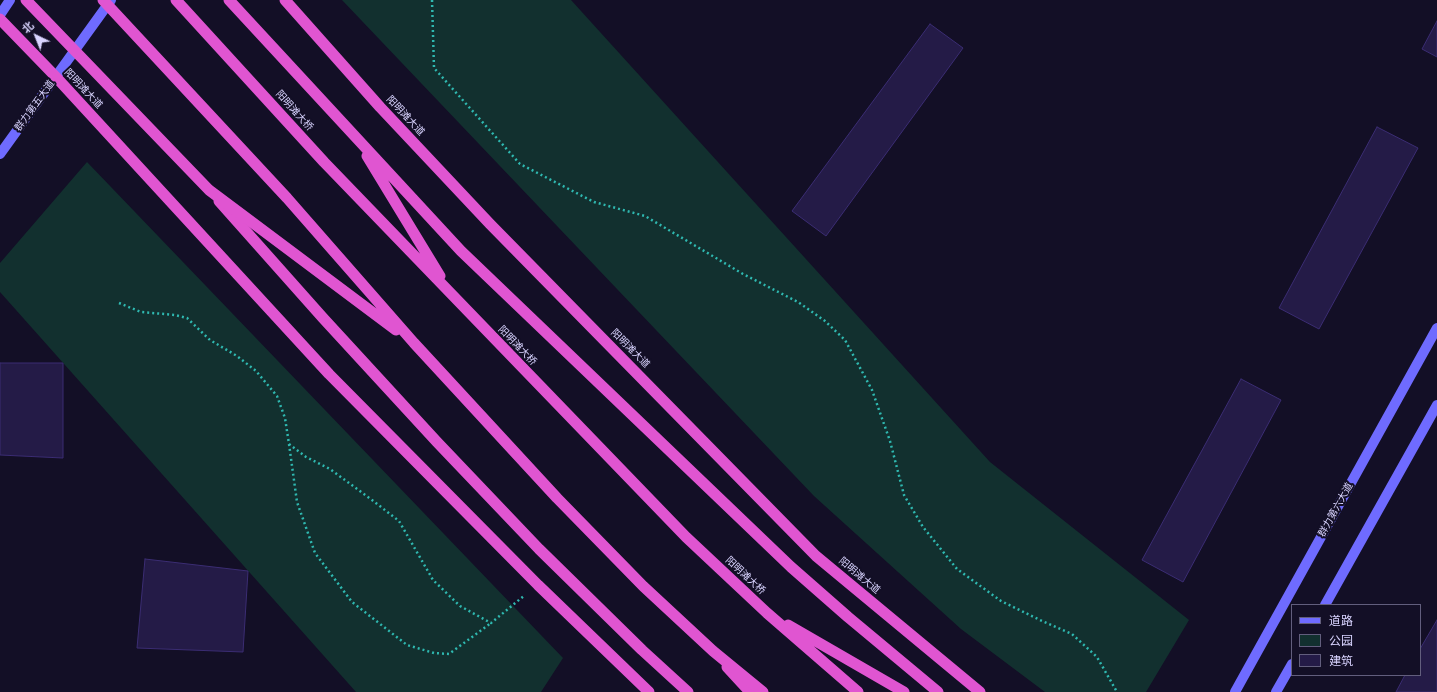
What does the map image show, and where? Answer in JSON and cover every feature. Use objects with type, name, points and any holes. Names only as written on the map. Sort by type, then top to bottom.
[{"type":"highway","points":[[26,0],[209,190],[328,324],[437,442],[539,549],[642,650],[688,692]]},
{"type":"highway","points":[[102,0],[287,198],[414,343],[562,504],[643,586],[714,652],[763,692]]},
{"type":"highway","name":"阳明滩大桥","points":[[176,0],[324,162],[686,537],[766,613],[858,692]]},
{"type":"highway","points":[[229,0],[461,250],[791,567],[938,692]]},
{"type":"highway","name":"阳明滩大道","points":[[285,0],[380,107],[490,224],[816,556],[980,692]]},
{"type":"highway","name":"阳明滩大道","points":[[0,19],[56,77],[329,374],[538,585],[649,692]]},
{"type":"highway","points":[[354,134],[450,294]]},
{"type":"highway","points":[[209,190],[414,343]]},
{"type":"highway","points":[[766,613],[904,692]]},
{"type":"highway","points":[[714,652],[750,692]]},
{"type":"main road","points":[[0,15],[10,0]]},
{"type":"main road","name":"群力第五大道","points":[[0,154],[110,0]]},
{"type":"main road","name":"群力第六大道","points":[[1235,692],[1437,328]]},
{"type":"main road","points":[[1326,604],[1437,406]]},
{"type":"main road","points":[[1276,692],[1291,666]]},
{"type":"path","points":[[432,0],[434,68],[520,164],[594,202],[645,216],[743,274],[798,302],[825,321],[845,340],[872,390],[890,441],[904,494],[923,527],[957,569],[994,596],[1040,620],[1072,634],[1097,657],[1117,692]]},
{"type":"path","points":[[119,303],[140,312],[187,318],[210,340],[237,356],[256,371],[277,396],[285,418],[297,502],[315,553],[352,602],[407,645],[434,653],[449,654],[491,623],[538,585]]},
{"type":"path","points":[[289,444],[306,458],[330,469],[399,522],[433,580],[460,606],[491,623]]},
{"type":"green space","points":[[342,0],[571,0],[990,462],[1189,620],[1146,692],[1045,692],[961,629],[814,496]]},
{"type":"green space","points":[[87,162],[563,658],[541,692],[356,692],[0,292],[0,263]]},
{"type":"building","points":[[1437,21],[1437,57],[1422,49]]},
{"type":"building","points":[[930,24],[963,48],[826,236],[792,211]]},
{"type":"building","points":[[1377,127],[1418,148],[1319,329],[1279,308]]},
{"type":"building","points":[[0,363],[63,363],[63,458],[0,455]]},
{"type":"building","points":[[1241,379],[1281,400],[1183,582],[1142,560]]},
{"type":"building","points":[[145,559],[248,571],[243,652],[137,648]]},
{"type":"building","points":[[1437,620],[1437,692],[1396,692],[1404,676],[1421,676],[1421,647]]}]
